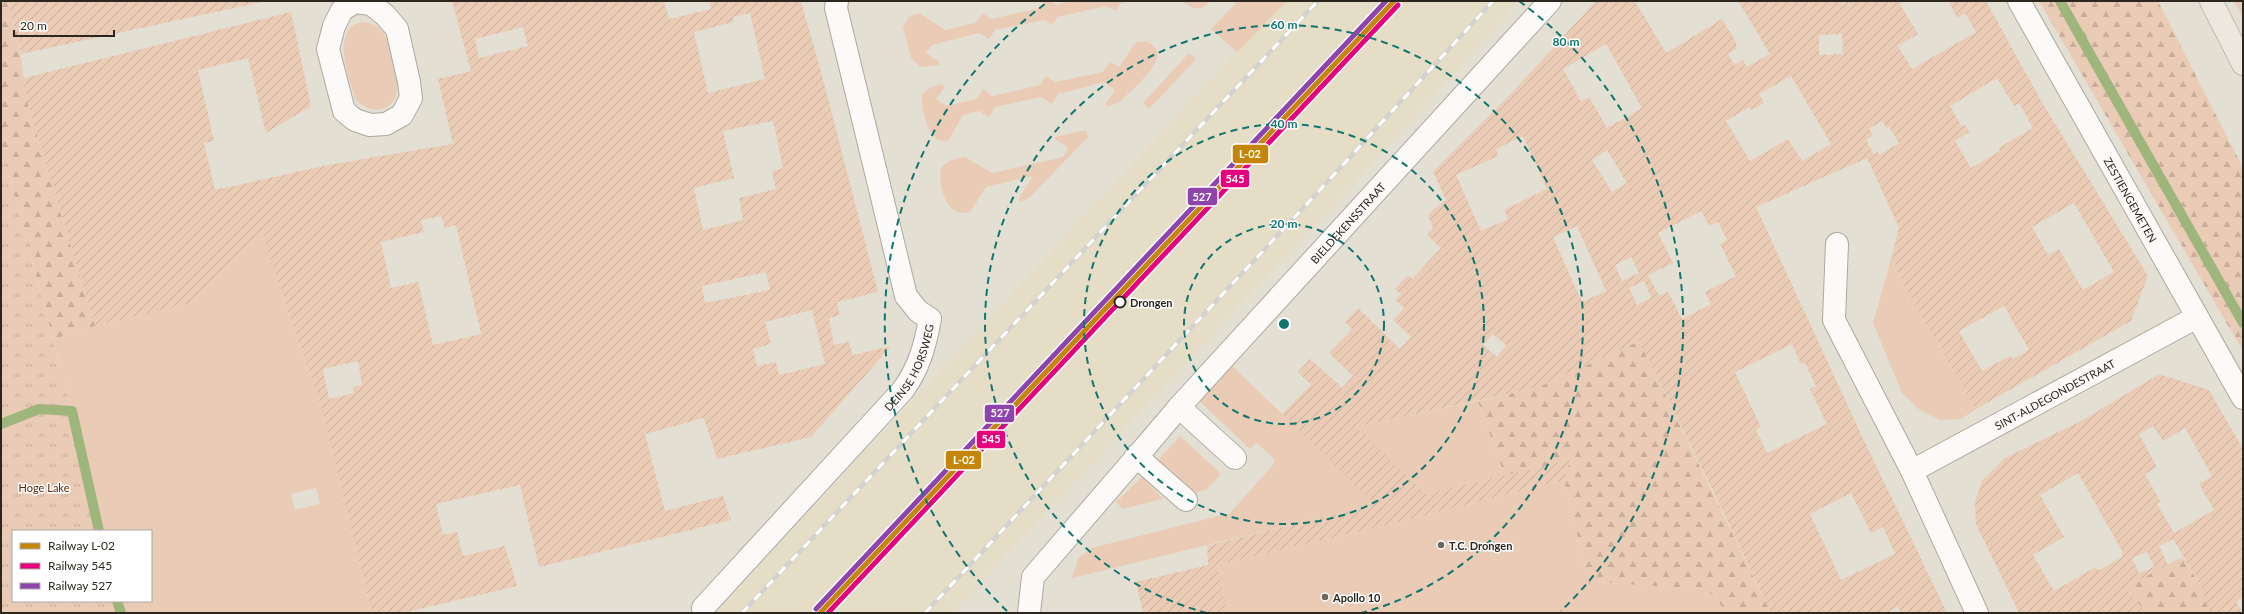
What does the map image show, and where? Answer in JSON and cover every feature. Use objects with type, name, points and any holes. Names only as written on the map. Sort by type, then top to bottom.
[{"type":"highway","points":[[2211,1],[2243,64]]},
{"type":"street","points":[[355,1],[370,4],[384,15],[397,29],[409,82],[411,98],[402,115],[386,124],[370,125],[355,120],[344,112],[328,49],[334,26],[342,10],[355,1]]},
{"type":"street","name":"DEINSE HORSWEG","points":[[703,608],[903,390],[915,373],[925,349],[930,319],[918,311],[906,296],[836,8],[837,1]]},
{"type":"street","name":"BIELDEKENSSTRAAT","points":[[1029,613],[1033,577],[1179,407],[1550,1]]},
{"type":"street","name":"ZESTIENGEMETEN","points":[[2019,1],[2243,398]]},
{"type":"street","points":[[1837,244],[1834,320],[1912,471],[1977,613]]},
{"type":"street","name":"SINT-ALDEGONDESTRAAT","points":[[1912,471],[2197,318]]},
{"type":"street","points":[[1179,407],[1235,458]]},
{"type":"street","points":[[1141,451],[1186,500]]},
{"type":"shaded area","points":[[1287,1],[1519,1],[1360,177],[952,613],[715,613],[1231,58]]},
{"type":"green space","points":[[1,1],[7,1],[18,36],[27,102],[95,326],[53,339],[1,146]]},
{"type":"green space","points":[[7,1],[266,1],[21,54],[18,36]]},
{"type":"green space","points":[[452,1],[664,1],[669,19],[711,9],[709,1],[801,1],[824,83],[878,292],[837,302],[840,315],[829,318],[834,345],[849,342],[853,355],[891,346],[811,437],[717,459],[704,418],[645,434],[665,511],[723,496],[731,520],[539,567],[520,485],[436,504],[443,535],[457,532],[463,556],[505,546],[517,586],[402,613],[372,613],[320,403],[262,234],[191,303],[95,326],[27,102],[24,78],[291,12],[311,106],[266,133],[248,58],[198,70],[214,141],[204,143],[215,190],[328,165],[453,144],[438,79],[471,71]],"holes":[[[750,13],[765,79],[708,93],[694,32],[734,22],[733,17]],[[523,27],[528,46],[479,58],[475,39]],[[773,121],[783,168],[772,171],[776,189],[739,198],[743,220],[703,230],[694,188],[734,178],[723,131]],[[441,216],[445,228],[456,225],[481,334],[433,345],[418,282],[391,288],[381,242],[424,232],[421,220]],[[766,272],[770,290],[705,303],[702,286]],[[812,310],[825,364],[779,375],[776,362],[757,366],[753,349],[771,344],[765,322]],[[358,361],[362,385],[353,387],[354,393],[329,399],[323,369]]]},
{"type":"green space","points":[[1045,1],[1051,1],[1056,5],[1072,1],[1128,1],[1121,3],[1116,11],[1106,6],[1058,17],[1052,25],[1044,20],[995,30],[989,39],[979,33],[932,45],[926,53],[939,62],[939,65],[921,67],[911,58],[903,27],[910,16],[919,13],[945,30],[977,22],[982,13],[992,19],[1040,8]]},
{"type":"green space","points":[[1182,1],[1211,1],[1202,8],[1193,8]]},
{"type":"green space","points":[[1238,1],[1287,1],[1237,52],[1211,29]]},
{"type":"green space","points":[[1596,1],[1635,1],[1666,53],[1722,19],[1736,42],[1736,49],[1728,54],[1735,65],[1743,60],[1747,67],[1770,54],[1738,1],[1842,1],[1843,4],[1848,1],[1904,1],[1900,4],[1918,34],[1898,46],[1912,69],[1976,32],[1965,13],[1957,18],[1948,1],[1986,1],[2040,99],[2148,276],[2131,321],[1976,409],[1903,285],[1892,255],[1899,228],[1867,158],[1756,207],[1860,432],[1947,613],[1901,613],[1898,607],[1886,613],[1771,613],[1719,503],[1639,341],[1538,387],[1356,427],[1426,494],[1570,460],[1564,480],[1391,524],[1216,565],[1227,613],[1143,613],[1136,582],[1208,565],[1207,546],[1375,504],[1282,414],[1311,385],[1298,372],[1310,359],[1342,388],[1353,376],[1329,353],[1352,329],[1345,322],[1358,308],[1400,349],[1411,337],[1393,320],[1404,308],[1395,300],[1401,294],[1395,289],[1408,275],[1412,279],[1441,248],[1427,235],[1433,228],[1428,216],[1434,209],[1446,200],[1433,172],[1508,97]],"holes":[[[1842,34],[1843,54],[1819,55],[1819,35]],[[1606,44],[1642,108],[1607,128],[1589,97],[1581,101],[1563,69]],[[1791,76],[1831,144],[1802,161],[1788,139],[1750,161],[1726,121],[1749,107],[1752,110],[1764,103],[1759,94]],[[1997,78],[2014,106],[2019,103],[2033,128],[1998,148],[2000,151],[1971,168],[1955,141],[1969,132],[1965,125],[1962,127],[1950,106]],[[1882,121],[1886,128],[1889,127],[1899,143],[1880,155],[1878,152],[1874,154],[1866,140],[1873,135],[1869,129]],[[1523,136],[1547,189],[1504,210],[1508,219],[1481,231],[1456,175],[1498,156],[1496,149]],[[1607,150],[1627,183],[1612,192],[1592,160]],[[2074,203],[2114,272],[2083,290],[2059,249],[2048,255],[2032,227]],[[1701,211],[1709,226],[1718,222],[1727,240],[1720,244],[1736,276],[1705,292],[1711,304],[1682,319],[1668,292],[1659,296],[1648,275],[1673,263],[1658,233]],[[1577,226],[1606,291],[1582,302],[1553,237]],[[1631,257],[1639,273],[1622,281],[1615,265]],[[1644,281],[1651,298],[1637,305],[1629,288]],[[2004,306],[2029,350],[2013,359],[2010,356],[1982,371],[1959,331]],[[1493,334],[1506,345],[1497,357],[1483,345]],[[1792,344],[1801,364],[1805,363],[1816,386],[1810,389],[1827,424],[1767,453],[1756,430],[1761,427],[1735,372]],[[1851,493],[1871,533],[1883,527],[1895,554],[1841,580],[1810,514]]]},
{"type":"green space","points":[[2039,1],[2158,1],[2243,168],[2243,351]]},
{"type":"green space","points":[[2234,1],[2243,1],[2243,18]]},
{"type":"green space","points":[[361,22],[372,24],[379,28],[385,35],[392,53],[397,92],[390,105],[377,110],[363,106],[356,100],[346,68],[344,45],[346,35],[352,27]]},
{"type":"green space","points":[[1145,41],[1154,46],[1157,54],[1155,62],[1143,80],[1120,102],[1106,107],[1106,103],[1115,90],[1104,82],[1058,94],[1052,104],[1041,97],[995,107],[989,117],[979,111],[963,115],[948,141],[938,140],[927,125],[922,106],[922,94],[931,87],[943,84],[944,88],[936,99],[946,106],[977,99],[983,89],[992,96],[1040,85],[1046,76],[1055,82],[1103,72],[1110,62],[1119,67],[1136,42]]},
{"type":"green space","points":[[1189,53],[1196,59],[1149,109],[1143,103]]},
{"type":"green space","points":[[1086,131],[1088,137],[1029,198],[1020,202],[1019,198],[1033,176],[986,187],[970,212],[962,213],[955,211],[949,206],[945,199],[940,175],[941,167],[951,160],[965,157],[992,173],[1063,157],[1069,148],[1056,140],[1055,137]]},
{"type":"green space","name":"Hoge Lake","points":[[1,146],[72,411],[99,530],[12,530],[12,602],[117,602],[121,613],[1,613]]},
{"type":"green space","points":[[262,233],[320,403],[372,613],[121,613],[117,602],[152,602],[152,530],[99,530],[72,411],[53,339],[95,326],[191,303]],"holes":[[[316,488],[320,504],[295,510],[291,494]]]},
{"type":"green space","points":[[1892,255],[1903,285],[1976,409],[1961,419],[1940,420],[1920,410],[1902,393],[1873,323]]},
{"type":"green space","points":[[1639,341],[1771,613],[1727,613],[1710,593],[1694,589],[1596,582],[1589,584],[1564,480],[1570,460],[1505,476],[1478,401],[1538,387]]},
{"type":"green space","points":[[1228,362],[1376,504],[1072,578],[1078,559],[1092,548],[1230,513],[1272,466],[1275,460],[1257,443],[1250,449],[1195,397]]},
{"type":"green space","points":[[2159,374],[2209,390],[2243,449],[2243,597],[2236,602],[2243,613],[2210,613],[2200,585],[2173,539],[2159,546],[2168,565],[2125,587],[2146,613],[2019,613],[1976,524],[1975,502],[1982,481],[2005,458],[2083,420]],"holes":[[[2153,426],[2163,441],[2185,428],[2212,476],[2199,484],[2214,510],[2174,533],[2157,504],[2160,501],[2145,474],[2157,467],[2139,434]],[[2078,473],[2122,551],[2122,557],[2100,570],[2094,568],[2054,591],[2033,555],[2064,537],[2040,495]],[[2147,552],[2154,567],[2139,573],[2132,558]]]},
{"type":"green space","points":[[1478,401],[1505,476],[1426,494],[1355,427]]},
{"type":"green space","points":[[1180,436],[1221,474],[1206,490],[1192,493],[1157,461]]},
{"type":"green space","points":[[1142,477],[1163,499],[1123,509],[1116,502]]},
{"type":"green space","name":"T.C. Drongen","points":[[1564,480],[1589,584],[1596,582],[1695,589],[1710,593],[1727,613],[1226,613],[1216,565],[1391,524]]},
{"type":"green space","points":[[2182,557],[2200,585],[2210,613],[2146,613],[2125,587]]},
{"type":"waterway","points":[[2060,1],[2243,323]]},
{"type":"waterway","points":[[1,424],[39,409],[72,411],[99,530]]},
{"type":"waterway","points":[[117,602],[121,613]]},
{"type":"railway","points":[[742,613],[1318,1]]},
{"type":"railway","points":[[925,613],[1318,192],[1493,1]]},
{"type":"rail line","name":"527","points":[[816,609],[1386,1]]},
{"type":"rail line","name":"L-02","points":[[820,613],[1394,1]]},
{"type":"rail line","name":"545","points":[[828,613],[1398,5]]},
{"type":"place","name":"Drongen","points":[[1120,302]]},
{"type":"place","name":"T.C. Drongen","points":[[1441,545]]},
{"type":"place","name":"Apollo 10","points":[[1325,597]]}]
